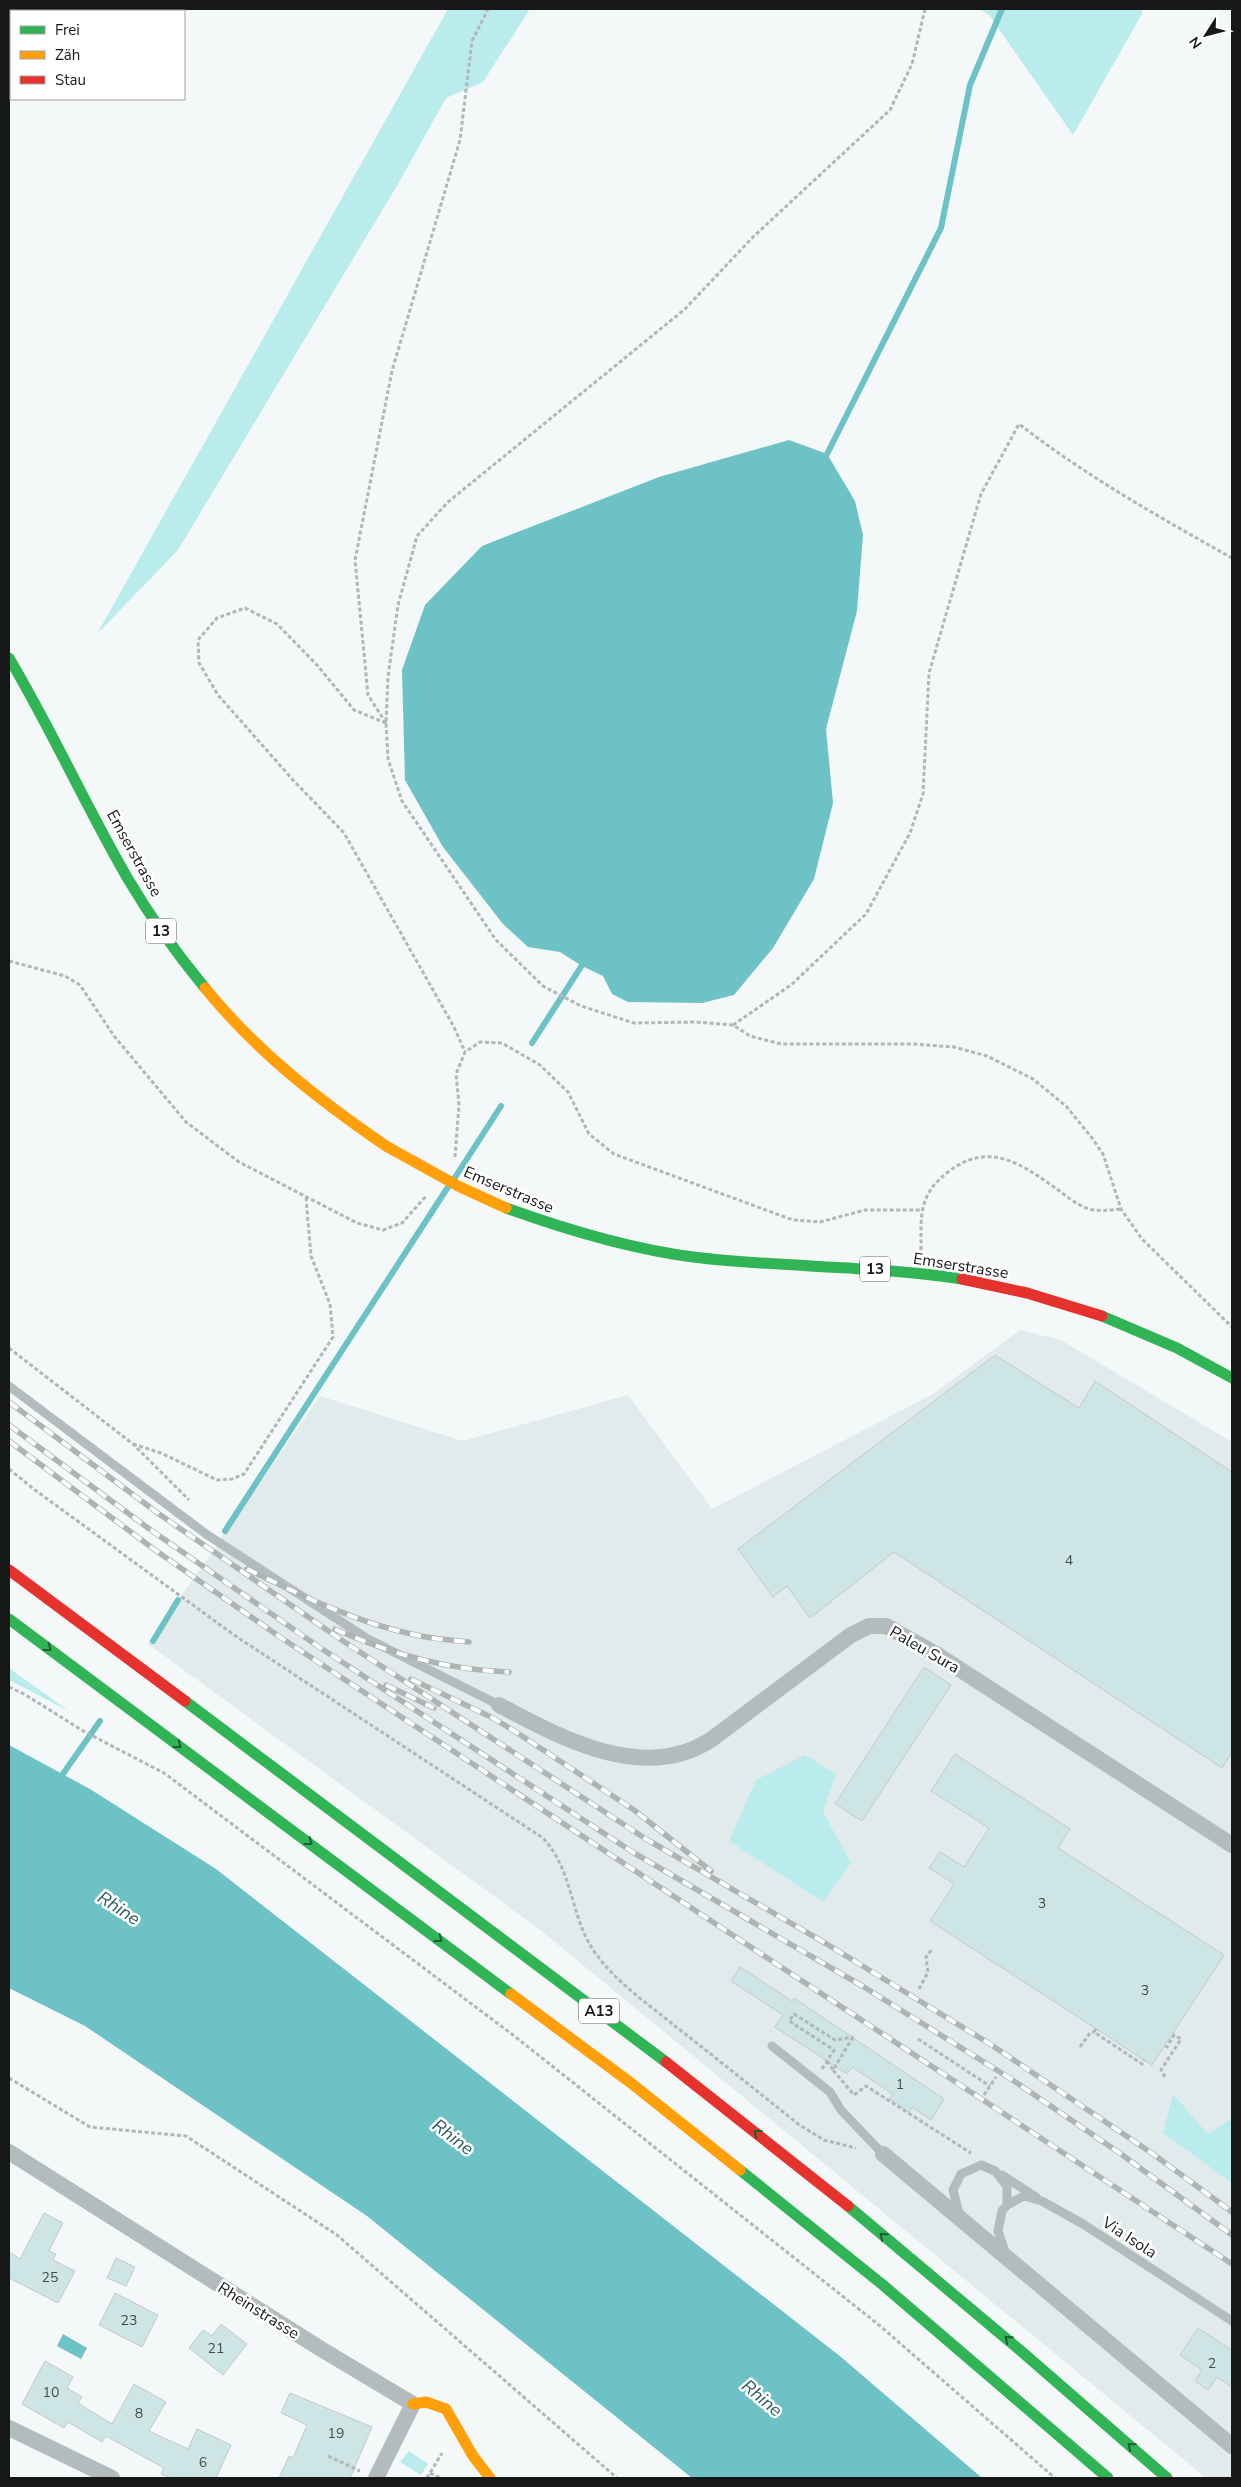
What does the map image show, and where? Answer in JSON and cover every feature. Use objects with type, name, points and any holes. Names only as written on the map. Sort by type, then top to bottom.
[{"type":"main road","name":"Emserstrasse","points":[[9,658],[42,713],[126,874],[158,925],[205,989],[277,1064],[319,1098],[386,1146],[458,1186],[506,1208],[566,1229],[607,1240],[691,1257],[920,1274],[998,1286],[1053,1300],[1141,1332],[1232,1378]]},
{"type":"main road","name":"A13","points":[[9,1570],[519,1950],[701,2089],[1030,2358],[1167,2478]]},
{"type":"main road","name":"A13","points":[[9,1619],[631,2083],[883,2285],[1108,2478]]},
{"type":"main road","name":"Rheinstrasse","points":[[413,2404],[426,2402],[446,2409],[473,2456],[490,2478]]},
{"type":"street","name":"Paleu Sura","points":[[499,1705],[549,1731],[585,1746],[642,1757],[679,1754],[698,1748],[712,1739],[851,1635],[869,1626],[886,1626],[936,1654],[1232,1845]]},
{"type":"street","name":"Rheinstrasse","points":[[9,2152],[321,2349],[413,2404]]},
{"type":"street","points":[[883,2154],[1232,2446]]},
{"type":"street","points":[[371,2476],[413,2404]]},
{"type":"street","points":[[9,2428],[110,2478]]},
{"type":"lane","points":[[9,1386],[189,1521],[368,1639],[499,1705]]},
{"type":"lane","points":[[772,2046],[830,2092],[841,2110],[883,2154]]},
{"type":"lane","points":[[966,2224],[956,2208],[953,2190],[961,2174],[981,2165],[995,2171],[1042,2201]]},
{"type":"lane","points":[[995,2171],[1007,2186],[1007,2205],[999,2221],[998,2231],[1006,2253],[1014,2264]]},
{"type":"lane","name":"Via Isola","points":[[1007,2205],[1024,2196],[1042,2201],[1232,2322]]},
{"type":"path","points":[[386,724],[368,695],[355,560],[392,371],[460,140],[472,41],[488,9]]},
{"type":"path","points":[[925,9],[912,64],[890,110],[753,237],[685,309],[448,502],[417,536],[398,605],[388,676],[386,724],[388,759],[402,800],[496,940],[543,986],[581,1006],[634,1023],[696,1022],[733,1025],[750,1036],[781,1044],[914,1044],[954,1047],[987,1056],[1032,1079],[1066,1106],[1103,1154],[1121,1209],[1142,1239],[1232,1326]]},
{"type":"path","points":[[733,1025],[791,985],[866,914],[910,833],[922,794],[929,673],[982,494],[1019,424],[1060,456],[1143,508],[1232,558]]},
{"type":"path","points":[[386,724],[354,710],[317,665],[277,624],[245,608],[217,618],[198,640],[199,664],[218,695],[293,780],[344,833],[454,1027],[465,1052]]},
{"type":"path","points":[[9,961],[65,976],[80,985],[114,1036],[186,1122],[239,1162],[357,1223],[383,1230],[402,1223],[428,1193]]},
{"type":"path","points":[[455,1158],[459,1105],[456,1074],[465,1052],[480,1042],[502,1043],[540,1065],[568,1092],[589,1134],[614,1154],[793,1220],[820,1222],[865,1210],[921,1210]]},
{"type":"path","points":[[920,1274],[921,1210],[935,1183],[964,1162],[987,1156],[1007,1160],[1024,1166],[1077,1204],[1093,1210],[1121,1209]]},
{"type":"path","points":[[133,1444],[161,1453],[217,1480],[232,1479],[244,1474],[333,1337],[330,1304],[311,1256],[306,1198]]},
{"type":"path","points":[[9,1348],[133,1444],[198,1510],[189,1521]]},
{"type":"path","points":[[9,1469],[234,1635],[530,1828],[548,1843],[559,1859],[564,1870],[579,1925],[596,1955],[625,1986],[798,2124],[835,2144],[883,2154]]},
{"type":"path","points":[[9,1687],[24,1694],[85,1732],[164,1773],[513,2035],[879,2325],[1055,2478]]},
{"type":"path","points":[[919,1989],[928,1972],[926,1957],[932,1949]]},
{"type":"path","points":[[794,2014],[835,2040],[853,2037],[834,2068],[827,2061],[834,2050],[790,2021],[794,2014]]},
{"type":"path","points":[[1080,2047],[1090,2033],[1095,2030],[1142,2064],[1144,2060]]},
{"type":"path","points":[[1165,2046],[1167,2047],[1174,2035],[1181,2039],[1161,2070],[1166,2079]]},
{"type":"path","points":[[918,2039],[990,2086]]},
{"type":"path","points":[[984,2095],[996,2076]]},
{"type":"path","points":[[9,2078],[90,2127],[186,2136],[202,2146],[337,2235],[617,2478]]},
{"type":"path","points":[[854,2095],[866,2086],[972,2154],[981,2165]]},
{"type":"path","points":[[427,2478],[442,2453]]},
{"type":"path","points":[[328,2456],[371,2476]]},
{"type":"path","points":[[430,2473],[440,2478]]},
{"type":"shaded area","points":[[448,9],[530,9],[483,82],[446,98],[398,184],[178,550],[97,634]]},
{"type":"shaded area","points":[[980,9],[1142,9],[1142,14],[1073,135],[989,15]]},
{"type":"shaded area","points":[[1020,1330],[1061,1340],[1232,1442],[1232,2478],[1206,2478],[539,1929],[148,1644],[320,1396],[463,1441],[628,1395],[712,1509],[933,1394]]},
{"type":"shaded area","points":[[9,1668],[69,1711],[9,1680]]},
{"type":"shaded area","points":[[805,1755],[836,1774],[823,1812],[851,1863],[823,1902],[729,1841],[756,1780]]},
{"type":"shaded area","points":[[1173,2094],[1208,2134],[1232,2118],[1232,2183],[1163,2133]]},
{"type":"shaded area","points":[[409,2451],[428,2464],[421,2475],[400,2462]]},
{"type":"water","points":[[789,440],[827,454],[855,501],[863,535],[857,611],[826,729],[833,803],[814,879],[773,948],[734,995],[702,1003],[628,1002],[612,994],[603,976],[582,966],[560,952],[528,947],[503,924],[443,847],[405,780],[402,670],[425,605],[482,546],[659,477]]},
{"type":"water","name":"Rhine","points":[[9,1745],[90,1789],[216,1869],[841,2357],[982,2478],[692,2478],[367,2216],[85,2026],[9,1988]]},
{"type":"water","points":[[63,2334],[87,2348],[81,2359],[57,2346]]},
{"type":"building","points":[[995,1355],[1079,1408],[1095,1381],[1232,1472],[1232,1752],[1222,1768],[894,1552],[810,1618],[787,1586],[773,1597],[738,1549]]},
{"type":"building","points":[[924,1667],[951,1685],[862,1821],[835,1804]]},
{"type":"building","points":[[955,1754],[1070,1829],[1058,1848],[1224,1955],[1152,2065],[930,1921],[954,1884],[929,1868],[940,1852],[964,1867],[989,1828],[931,1791]]},
{"type":"building","points":[[740,1967],[792,2001],[794,1998],[944,2099],[931,2120],[912,2107],[909,2112],[890,2099],[893,2094],[852,2067],[847,2074],[775,2027],[783,2015],[731,1981]]},
{"type":"building","points":[[44,2213],[63,2223],[49,2251],[56,2254],[53,2260],[75,2271],[58,2303],[9,2278],[9,2252],[20,2259]]},
{"type":"building","points":[[116,2258],[135,2267],[126,2286],[107,2278]]},
{"type":"building","points":[[115,2293],[158,2315],[142,2347],[99,2325]]},
{"type":"building","points":[[221,2324],[247,2344],[223,2375],[189,2348],[203,2330],[212,2336]]},
{"type":"building","points":[[1198,2328],[1232,2350],[1232,2387],[1217,2377],[1208,2390],[1195,2381],[1202,2370],[1180,2355]]},
{"type":"building","points":[[45,2361],[73,2377],[67,2388],[82,2397],[78,2403],[112,2424],[134,2384],[166,2402],[149,2431],[188,2449],[197,2429],[231,2445],[216,2478],[171,2478],[161,2474],[164,2468],[106,2436],[102,2442],[68,2422],[64,2428],[22,2404]]},
{"type":"building","points":[[290,2393],[372,2427],[350,2478],[279,2478],[289,2456],[293,2458],[307,2425],[281,2413]]},
{"type":"waterway","points":[[824,460],[941,228],[970,85],[1002,9]]},
{"type":"waterway","points":[[532,1043],[586,959]]},
{"type":"waterway","points":[[454,1179],[501,1106]]},
{"type":"waterway","points":[[225,1531],[448,1187]]},
{"type":"waterway","points":[[153,1641],[178,1600]]},
{"type":"waterway","points":[[58,1781],[100,1721]]},
{"type":"railway","points":[[9,1402],[159,1514],[343,1641],[646,1839],[825,1943],[990,2044],[1153,2154],[1232,2212]]},
{"type":"railway","points":[[9,1425],[148,1528],[319,1647],[634,1853],[864,1987],[1011,2079],[1121,2154],[1232,2235]]},
{"type":"railway","points":[[9,1441],[155,1550],[280,1637],[1232,2264]]},
{"type":"railway","points":[[247,1569],[350,1616],[394,1630],[422,1636],[469,1642]]},
{"type":"railway","points":[[335,1629],[377,1646],[420,1659],[464,1668],[509,1672]]},
{"type":"railway","points":[[411,1679],[493,1718],[519,1734],[634,1810],[711,1871]]},
{"type":"railway","points":[[386,1685],[434,1708]]},
{"type":"traffic: fast","points":[[9,658],[128,879],[184,962],[205,988]]},
{"type":"traffic: fast","points":[[506,1208],[598,1238],[669,1254],[726,1261],[895,1271],[962,1279]]},
{"type":"traffic: fast","points":[[1102,1316],[1177,1348],[1232,1378]]},
{"type":"traffic: fast","points":[[9,1619],[511,1994]]},
{"type":"traffic: fast","points":[[185,1701],[666,2062]]},
{"type":"traffic: fast","points":[[740,2170],[883,2285],[1108,2478]]},
{"type":"traffic: fast","points":[[848,2206],[1021,2351],[1167,2478]]},
{"type":"traffic: slow","points":[[205,988],[267,1054],[313,1093],[386,1146]]},
{"type":"traffic: slow","points":[[386,1146],[458,1186],[506,1208]]},
{"type":"traffic: slow","points":[[511,1994],[631,2083],[740,2170]]},
{"type":"traffic: slow","points":[[413,2404],[426,2402],[446,2409],[473,2456],[490,2478]]},
{"type":"traffic: jam","points":[[962,1279],[1027,1293],[1102,1316]]},
{"type":"traffic: jam","points":[[9,1570],[185,1701]]},
{"type":"traffic: jam","points":[[666,2062],[848,2206]]}]
